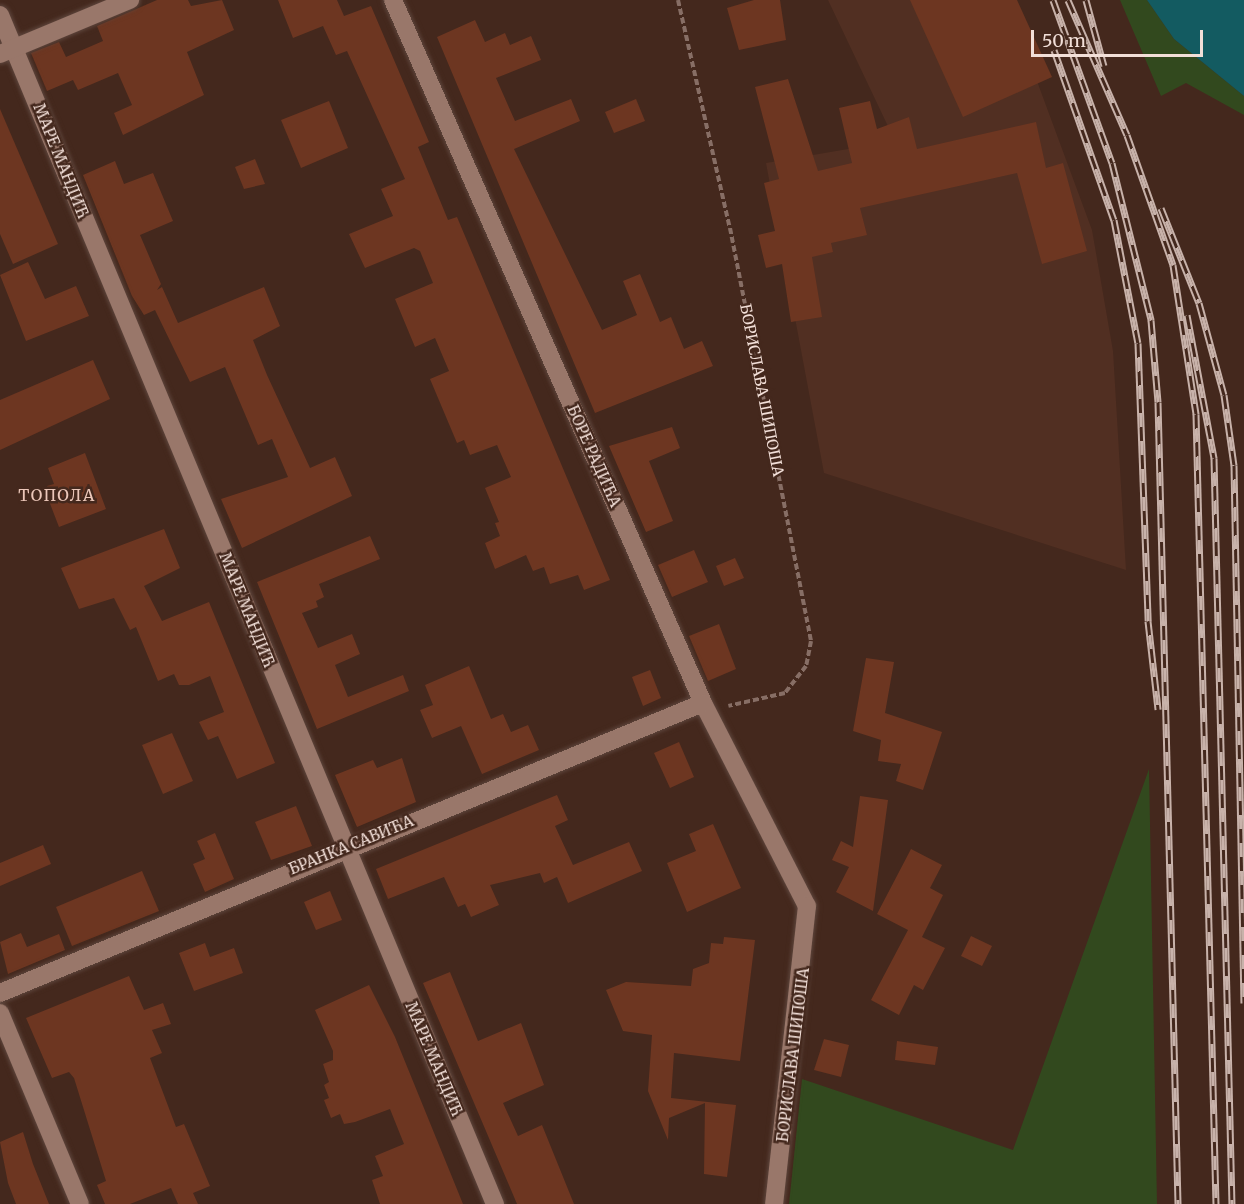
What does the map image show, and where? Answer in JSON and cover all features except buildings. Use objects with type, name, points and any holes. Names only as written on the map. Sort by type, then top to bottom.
[{"type":"street","points":[[7,51],[130,0]]},
{"type":"street","name":"БОРЕ РАДИЋА","points":[[393,0],[703,703],[807,906]]},
{"type":"street","name":"МАРЕ МАНДИЋ","points":[[0,15],[7,51],[495,1204]]},
{"type":"street","name":"БРАНКА САВИЋА","points":[[0,993],[344,847],[703,703]]},
{"type":"street","name":"БОРИСЛАВА ШИПОША","points":[[774,1204],[807,906]]},
{"type":"street","points":[[0,1013],[80,1204]]},
{"type":"path","name":"БОРИСЛАВА ШИПОША","points":[[678,0],[730,228],[811,641],[806,666],[785,693],[738,707],[703,703]]},
{"type":"shaded area","points":[[828,0],[1007,0],[1092,230],[1113,351],[1126,570],[824,473],[766,163],[895,141]]},
{"type":"green space","points":[[1120,0],[1147,0],[1174,39],[1244,96],[1244,115],[1186,83],[1161,96]]},
{"type":"green space","points":[[1149,769],[1157,1204],[789,1204],[802,1079],[1013,1150]]},
{"type":"water","points":[[1147,0],[1244,0],[1244,96],[1174,39]]},
{"type":"railway","points":[[1053,0],[1112,163],[1151,320],[1158,402],[1178,1204]]},
{"type":"railway","points":[[1068,0],[1127,135],[1173,265],[1196,414],[1216,1204]]},
{"type":"railway","points":[[1086,0],[1104,66]]},
{"type":"railway","points":[[1054,50],[1114,220],[1138,343],[1148,621],[1158,709]]},
{"type":"railway","points":[[1161,208],[1199,303],[1224,395],[1234,465],[1244,1003]]},
{"type":"railway","points":[[1187,315],[1214,458],[1232,1204]]},
{"type":"district","name":"ТОПОЛА","points":[[57,495]]}]
